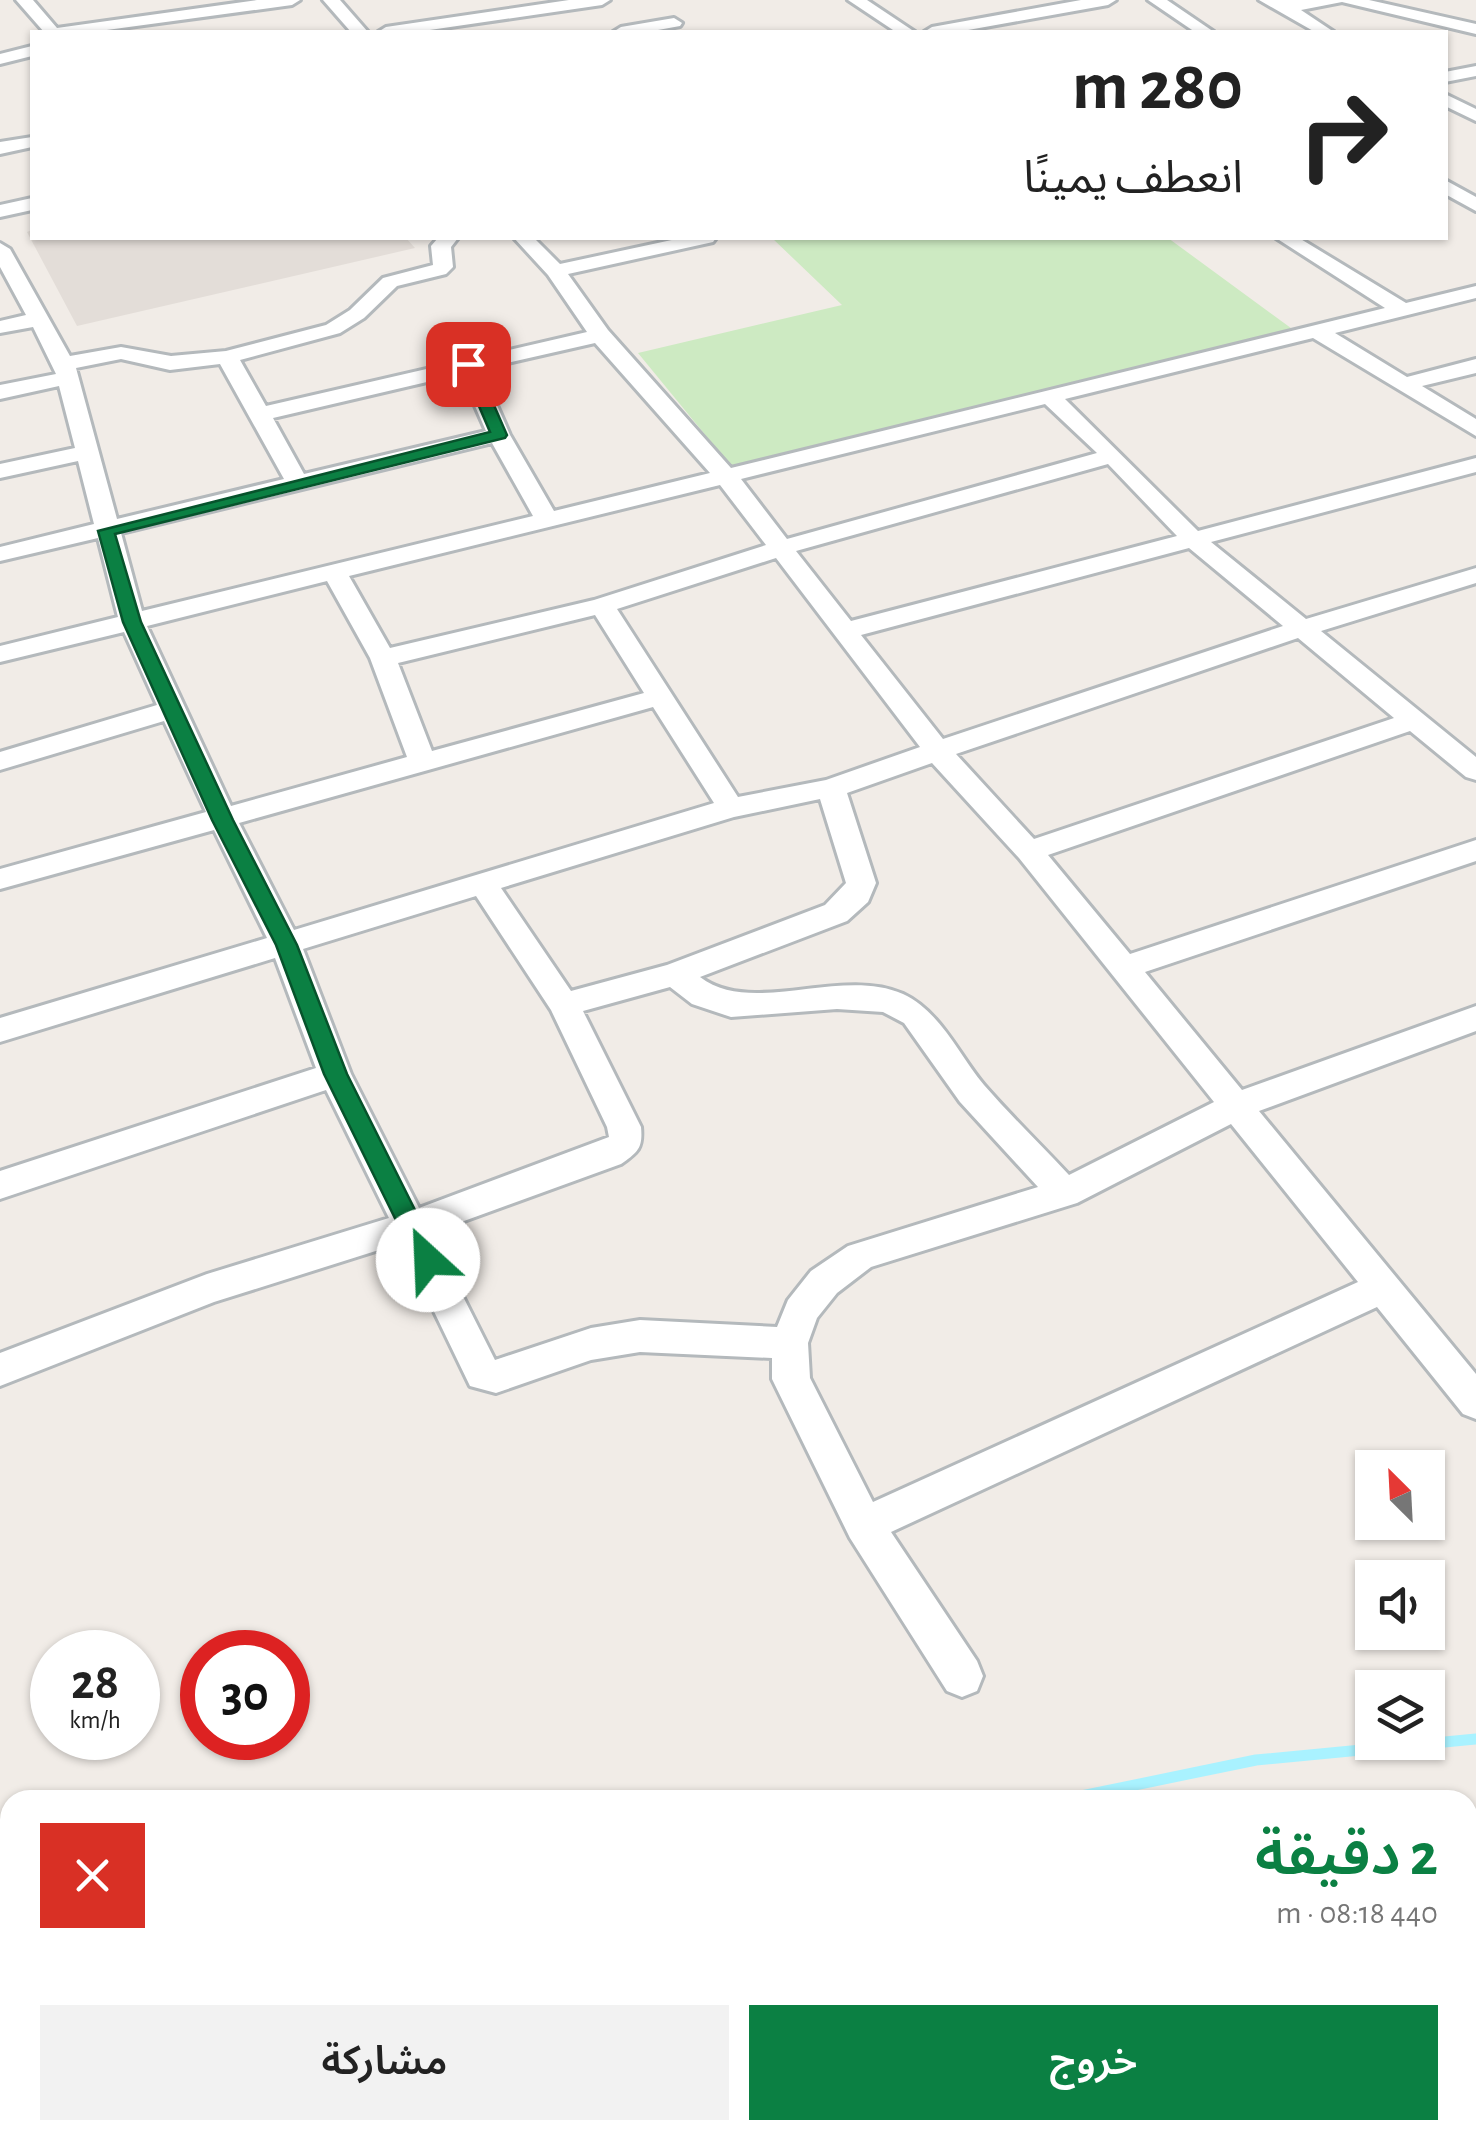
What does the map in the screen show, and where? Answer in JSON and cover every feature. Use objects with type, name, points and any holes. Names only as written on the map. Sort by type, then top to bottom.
[{"type":"street","points":[[74,30],[292,0]]},
{"type":"street","points":[[331,0],[358,30]]},
{"type":"street","points":[[400,30],[602,0]]},
{"type":"street","points":[[943,30],[1108,0]]},
{"type":"street","points":[[1156,0],[1195,30]]},
{"type":"street","points":[[1273,2],[1299,5],[1335,0]]},
{"type":"street","points":[[1348,0],[1470,28]]},
{"type":"street","points":[[28,1],[50,30]]},
{"type":"street","points":[[1273,2],[1322,30]]},
{"type":"street","points":[[871,5],[904,30]]},
{"type":"street","points":[[632,30],[673,22]]},
{"type":"street","points":[[0,41],[30,36]]},
{"type":"street","points":[[0,59],[30,51]]},
{"type":"street","points":[[1448,76],[1476,71]]},
{"type":"street","points":[[1448,101],[1476,116]]},
{"type":"street","points":[[0,148],[30,142]]},
{"type":"street","points":[[1448,188],[1476,205]]},
{"type":"street","points":[[0,211],[30,204]]},
{"type":"street","points":[[0,392],[121,353],[170,363],[227,358],[317,335],[346,322],[390,282],[440,270],[445,240]]},
{"type":"street","points":[[526,240],[555,271],[600,334],[728,478],[938,752],[1029,851],[1476,1402]]},
{"type":"street","points":[[555,271],[697,240]]},
{"type":"street","points":[[1289,240],[1404,311]]},
{"type":"street","points":[[1,257],[40,320],[65,371],[132,622],[222,820],[286,945],[335,1074],[483,1374],[496,1376],[591,1344],[640,1336],[790,1343]]},
{"type":"street","points":[[0,654],[1476,292]]},
{"type":"street","points":[[0,327],[40,320]]},
{"type":"street","points":[[1318,332],[1476,429]]},
{"type":"street","points":[[258,415],[600,334]]},
{"type":"street","points":[[227,358],[298,484]]},
{"type":"street","points":[[468,364],[499,435],[546,520]]},
{"type":"street","points":[[1405,384],[1476,366]]},
{"type":"street","points":[[1051,398],[1195,541],[1476,771]]},
{"type":"street","points":[[0,554],[499,435]]},
{"type":"street","points":[[0,470],[85,453]]},
{"type":"street","points":[[383,658],[602,606],[781,548],[1113,456]]},
{"type":"street","points":[[845,631],[1476,464]]},
{"type":"street","points":[[333,570],[383,658],[422,763]]},
{"type":"street","points":[[0,1030],[730,808],[832,788],[1178,667],[1476,575]]},
{"type":"street","points":[[602,606],[730,808]]},
{"type":"street","points":[[0,879],[659,697]]},
{"type":"street","points":[[0,761],[171,710]]},
{"type":"street","points":[[1029,851],[1414,720]]},
{"type":"street","points":[[564,1005],[676,974],[836,912],[857,895],[862,883],[832,788]]},
{"type":"street","points":[[1124,968],[1476,850]]},
{"type":"street","points":[[0,1370],[207,1289],[412,1225],[609,1154],[626,1142],[624,1127],[564,1005],[483,884]]},
{"type":"street","points":[[676,974],[703,996],[732,1005],[836,997],[888,1000],[916,1014],[972,1092],[1065,1193]]},
{"type":"street","points":[[962,1676],[864,1525],[791,1379],[790,1343],[801,1311],[840,1266],[860,1256],[1065,1193],[1236,1106],[1476,1018]]},
{"type":"street","points":[[0,1185],[335,1074]]},
{"type":"street","points":[[864,1525],[1382,1288]]},
{"type":"shaded area","points":[[31,240],[408,240],[415,248],[77,326]]},
{"type":"green space","points":[[774,240],[1171,240],[1295,331],[734,470],[638,353],[842,305]]},
{"type":"waterway","points":[[1110,1790],[1256,1760],[1476,1739]]},
{"type":"route","points":[[428,1260],[335,1074],[286,945],[222,820],[132,622],[106,531],[499,435],[468,364]]}]
